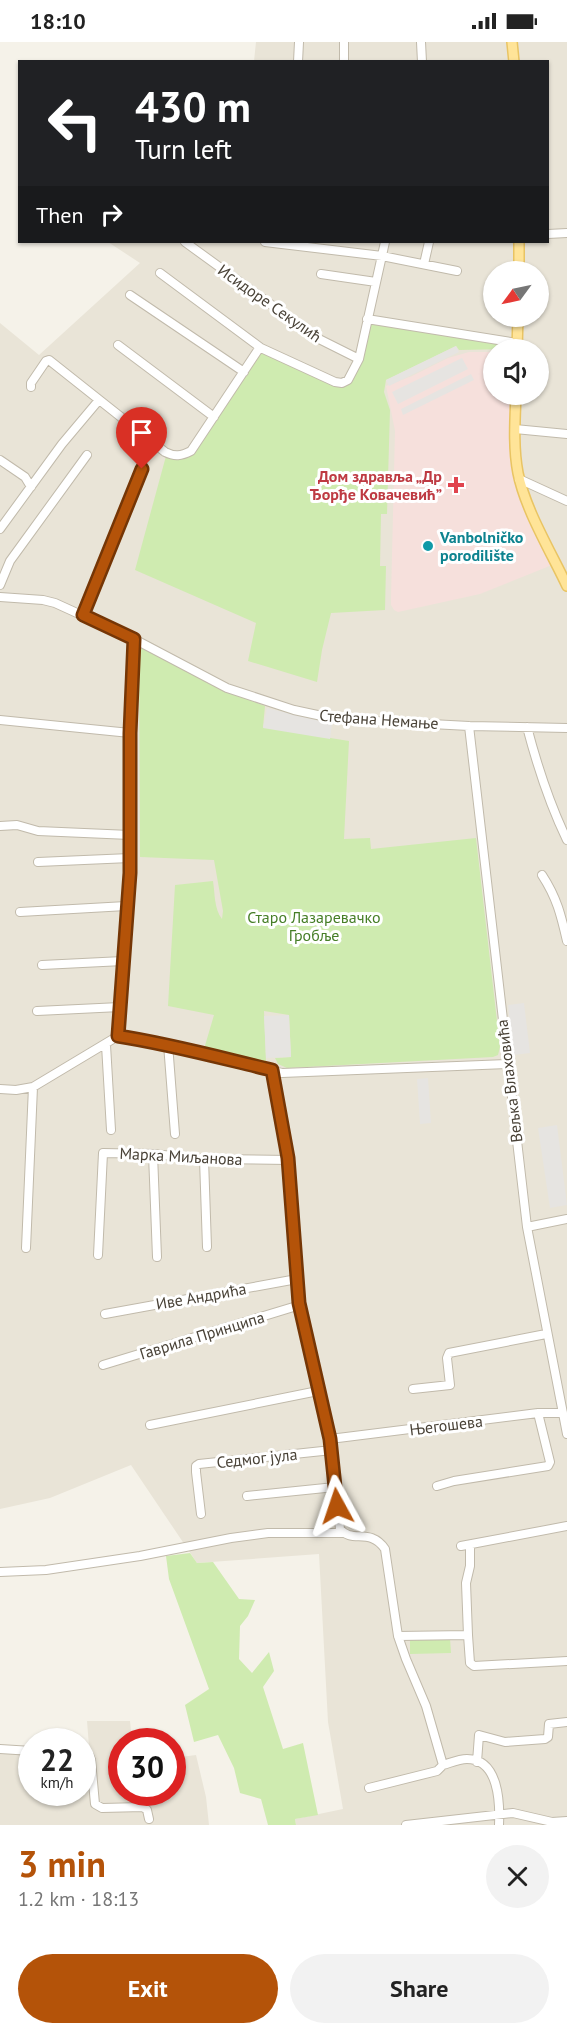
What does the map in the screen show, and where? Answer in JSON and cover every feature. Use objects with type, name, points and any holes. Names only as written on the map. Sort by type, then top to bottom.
[{"type":"main road","points":[[512,42],[514,60]]},
{"type":"main road","points":[[519,243],[519,261]]},
{"type":"main road","points":[[516,405],[515,450],[519,479],[526,501],[567,586]]},
{"type":"street","points":[[298,60],[299,42]]},
{"type":"street","points":[[344,42],[344,60]]},
{"type":"street","points":[[421,42],[422,60]]},
{"type":"street","points":[[549,234],[567,233]]},
{"type":"street","name":"Исидоре Секулић","points":[[186,243],[317,338],[359,359]]},
{"type":"street","points":[[273,243],[382,256],[456,271]]},
{"type":"street","points":[[160,273],[261,348],[335,382],[342,383],[348,380],[359,359],[385,243]]},
{"type":"street","points":[[424,264],[429,243]]},
{"type":"street","points":[[321,274],[376,282]]},
{"type":"street","points":[[130,295],[244,372]]},
{"type":"street","points":[[367,320],[483,340]]},
{"type":"street","points":[[118,345],[214,417]]},
{"type":"street","points":[[31,387],[31,383],[46,361],[50,360],[165,452],[175,456],[182,455],[191,451],[261,348]]},
{"type":"street","points":[[0,529],[62,444],[99,400]]},
{"type":"street","points":[[515,429],[567,434]]},
{"type":"street","points":[[0,585],[10,561],[87,455]]},
{"type":"street","points":[[0,460],[25,477],[31,487]]},
{"type":"street","points":[[83,615],[142,469]]},
{"type":"street","points":[[519,479],[567,501]]},
{"type":"street","name":"Стефана Немање","points":[[0,597],[43,600],[83,615],[227,688],[294,710],[336,718],[469,726],[567,728]]},
{"type":"street","points":[[118,1036],[130,858],[130,733],[134,639]]},
{"type":"street","points":[[0,720],[130,733]]},
{"type":"street","name":"Вељка Влаховића","points":[[469,726],[527,1227],[567,1434]]},
{"type":"street","points":[[527,727],[559,824],[567,840]]},
{"type":"street","points":[[0,826],[16,825],[38,831],[130,835]]},
{"type":"street","points":[[38,862],[130,858]]},
{"type":"street","points":[[542,875],[560,907],[567,941]]},
{"type":"street","points":[[20,912],[126,906]]},
{"type":"street","points":[[42,965],[123,961]]},
{"type":"street","points":[[38,1011],[120,1007]]},
{"type":"street","points":[[0,1089],[16,1090],[33,1087],[118,1036],[168,1044],[209,1056],[282,1072],[507,1064]]},
{"type":"street","points":[[168,1044],[175,1134]]},
{"type":"street","points":[[106,1045],[111,1130]]},
{"type":"street","points":[[272,1070],[288,1160],[300,1305],[330,1439],[338,1524],[342,1533]]},
{"type":"street","points":[[26,1248],[33,1087]]},
{"type":"street","name":"Марка Миљанова","points":[[98,1255],[103,1153],[153,1154],[204,1159],[288,1160]]},
{"type":"street","points":[[153,1154],[157,1257]]},
{"type":"street","points":[[204,1159],[207,1247]]},
{"type":"street","points":[[527,1227],[567,1220]]},
{"type":"street","name":"Иве Андрића","points":[[105,1314],[297,1279]]},
{"type":"street","name":"Гаврила Принципа","points":[[103,1365],[300,1305]]},
{"type":"street","points":[[413,1389],[448,1386],[450,1382],[447,1358],[449,1353],[546,1334]]},
{"type":"street","points":[[150,1425],[318,1391]]},
{"type":"street","points":[[437,1486],[454,1481],[549,1466],[538,1413]]},
{"type":"street","name":"Његошева","points":[[330,1439],[538,1413],[563,1413]]},
{"type":"street","name":"Седмог јула","points":[[201,1514],[196,1472],[196,1466],[199,1464],[332,1450]]},
{"type":"street","points":[[247,1496],[335,1487]]},
{"type":"street","points":[[567,1526],[466,1545],[470,1566],[466,1583],[470,1663],[474,1666],[567,1661]]},
{"type":"street","points":[[0,1572],[46,1570],[268,1533],[342,1533],[373,1537],[386,1548],[398,1636],[426,1706],[443,1765]]},
{"type":"street","points":[[398,1636],[468,1635]]},
{"type":"street","points":[[477,1761],[479,1735],[505,1742],[545,1739],[548,1737],[549,1724],[567,1722]]},
{"type":"street","points":[[0,1749],[18,1750]]},
{"type":"street","points":[[369,1788],[438,1771],[443,1765],[466,1759],[477,1761],[487,1768],[495,1783],[499,1825]]},
{"type":"street","points":[[96,1805],[102,1808],[143,1807],[147,1810],[148,1820]]},
{"type":"street","points":[[406,1825],[499,1813],[513,1813],[552,1822],[567,1821]]},
{"type":"shaded area","points":[[256,42],[567,42],[567,1825],[296,1825],[295,1819],[343,1809],[328,1722],[319,1554],[197,1563],[131,1465],[50,1498],[0,1509],[0,323],[39,355],[140,263],[110,243],[549,243],[549,60],[254,60]]},
{"type":"shaded area","points":[[456,346],[459,352],[389,386],[386,380]]},
{"type":"shaded area","name":"Дом здравља „Др Ђорђе Ковачевић”","points":[[469,352],[483,352],[483,405],[510,405],[511,425],[524,502],[552,565],[480,594],[398,612],[391,605],[395,431],[386,386],[448,358]]},
{"type":"shaded area","points":[[462,358],[468,369],[398,404],[392,392]]},
{"type":"shaded area","points":[[471,374],[474,380],[403,415],[401,409]]},
{"type":"shaded area","points":[[267,708],[332,724],[330,739],[263,728]]},
{"type":"shaded area","points":[[524,1003],[530,1053],[513,1055],[508,1005]]},
{"type":"shaded area","points":[[289,1015],[291,1057],[266,1058],[264,1016]]},
{"type":"shaded area","points":[[428,1078],[431,1123],[420,1124],[417,1079]]},
{"type":"shaded area","points":[[557,1125],[567,1205],[550,1208],[538,1128]]},
{"type":"shaded area","points":[[87,1721],[130,1721],[131,1728],[108,1728],[108,1806],[186,1806],[186,1756],[196,1755],[206,1797],[209,1825],[0,1825],[0,1747],[18,1748],[18,1806],[96,1806],[96,1728],[88,1728]]},
{"type":"green space","points":[[368,323],[483,340],[483,350],[459,350],[456,346],[386,380],[384,392],[390,410],[387,514],[381,514],[380,566],[386,566],[385,610],[331,613],[317,682],[248,661],[256,623],[135,570],[166,456],[179,459],[192,454],[260,353],[266,352],[336,386],[346,386],[360,362]]},
{"type":"green space","name":"Старо Лазаревачко Гробље","points":[[139,643],[218,688],[265,706],[263,727],[349,741],[344,839],[370,838],[371,849],[476,838],[500,1047],[498,1055],[287,1068],[278,1064],[275,1058],[291,1057],[289,1015],[264,1011],[265,1062],[225,1056],[204,1049],[214,1015],[168,1006],[175,885],[213,881],[216,906],[222,919],[223,911],[214,860],[140,857]]},
{"type":"green space","points":[[190,1553],[197,1563],[213,1562],[239,1599],[255,1600],[248,1616],[240,1626],[239,1659],[252,1673],[269,1652],[274,1671],[263,1687],[283,1749],[303,1743],[318,1815],[295,1819],[296,1825],[268,1825],[261,1799],[240,1793],[234,1768],[218,1735],[194,1742],[185,1705],[209,1689],[169,1579],[166,1556]]},
{"type":"green space","points":[[450,1638],[451,1653],[410,1654],[410,1639]]},
{"type":"place","name":"Дом здравља „Др Ђорђе Ковачевић”","points":[[456,485]]},
{"type":"place","name":"Vanbolničko porodilište","points":[[428,546]]},
{"type":"route","points":[[142,469],[83,615],[134,639],[130,733],[130,873],[118,1036],[168,1044],[272,1070],[288,1158],[299,1303],[330,1439],[337,1506]]}]
